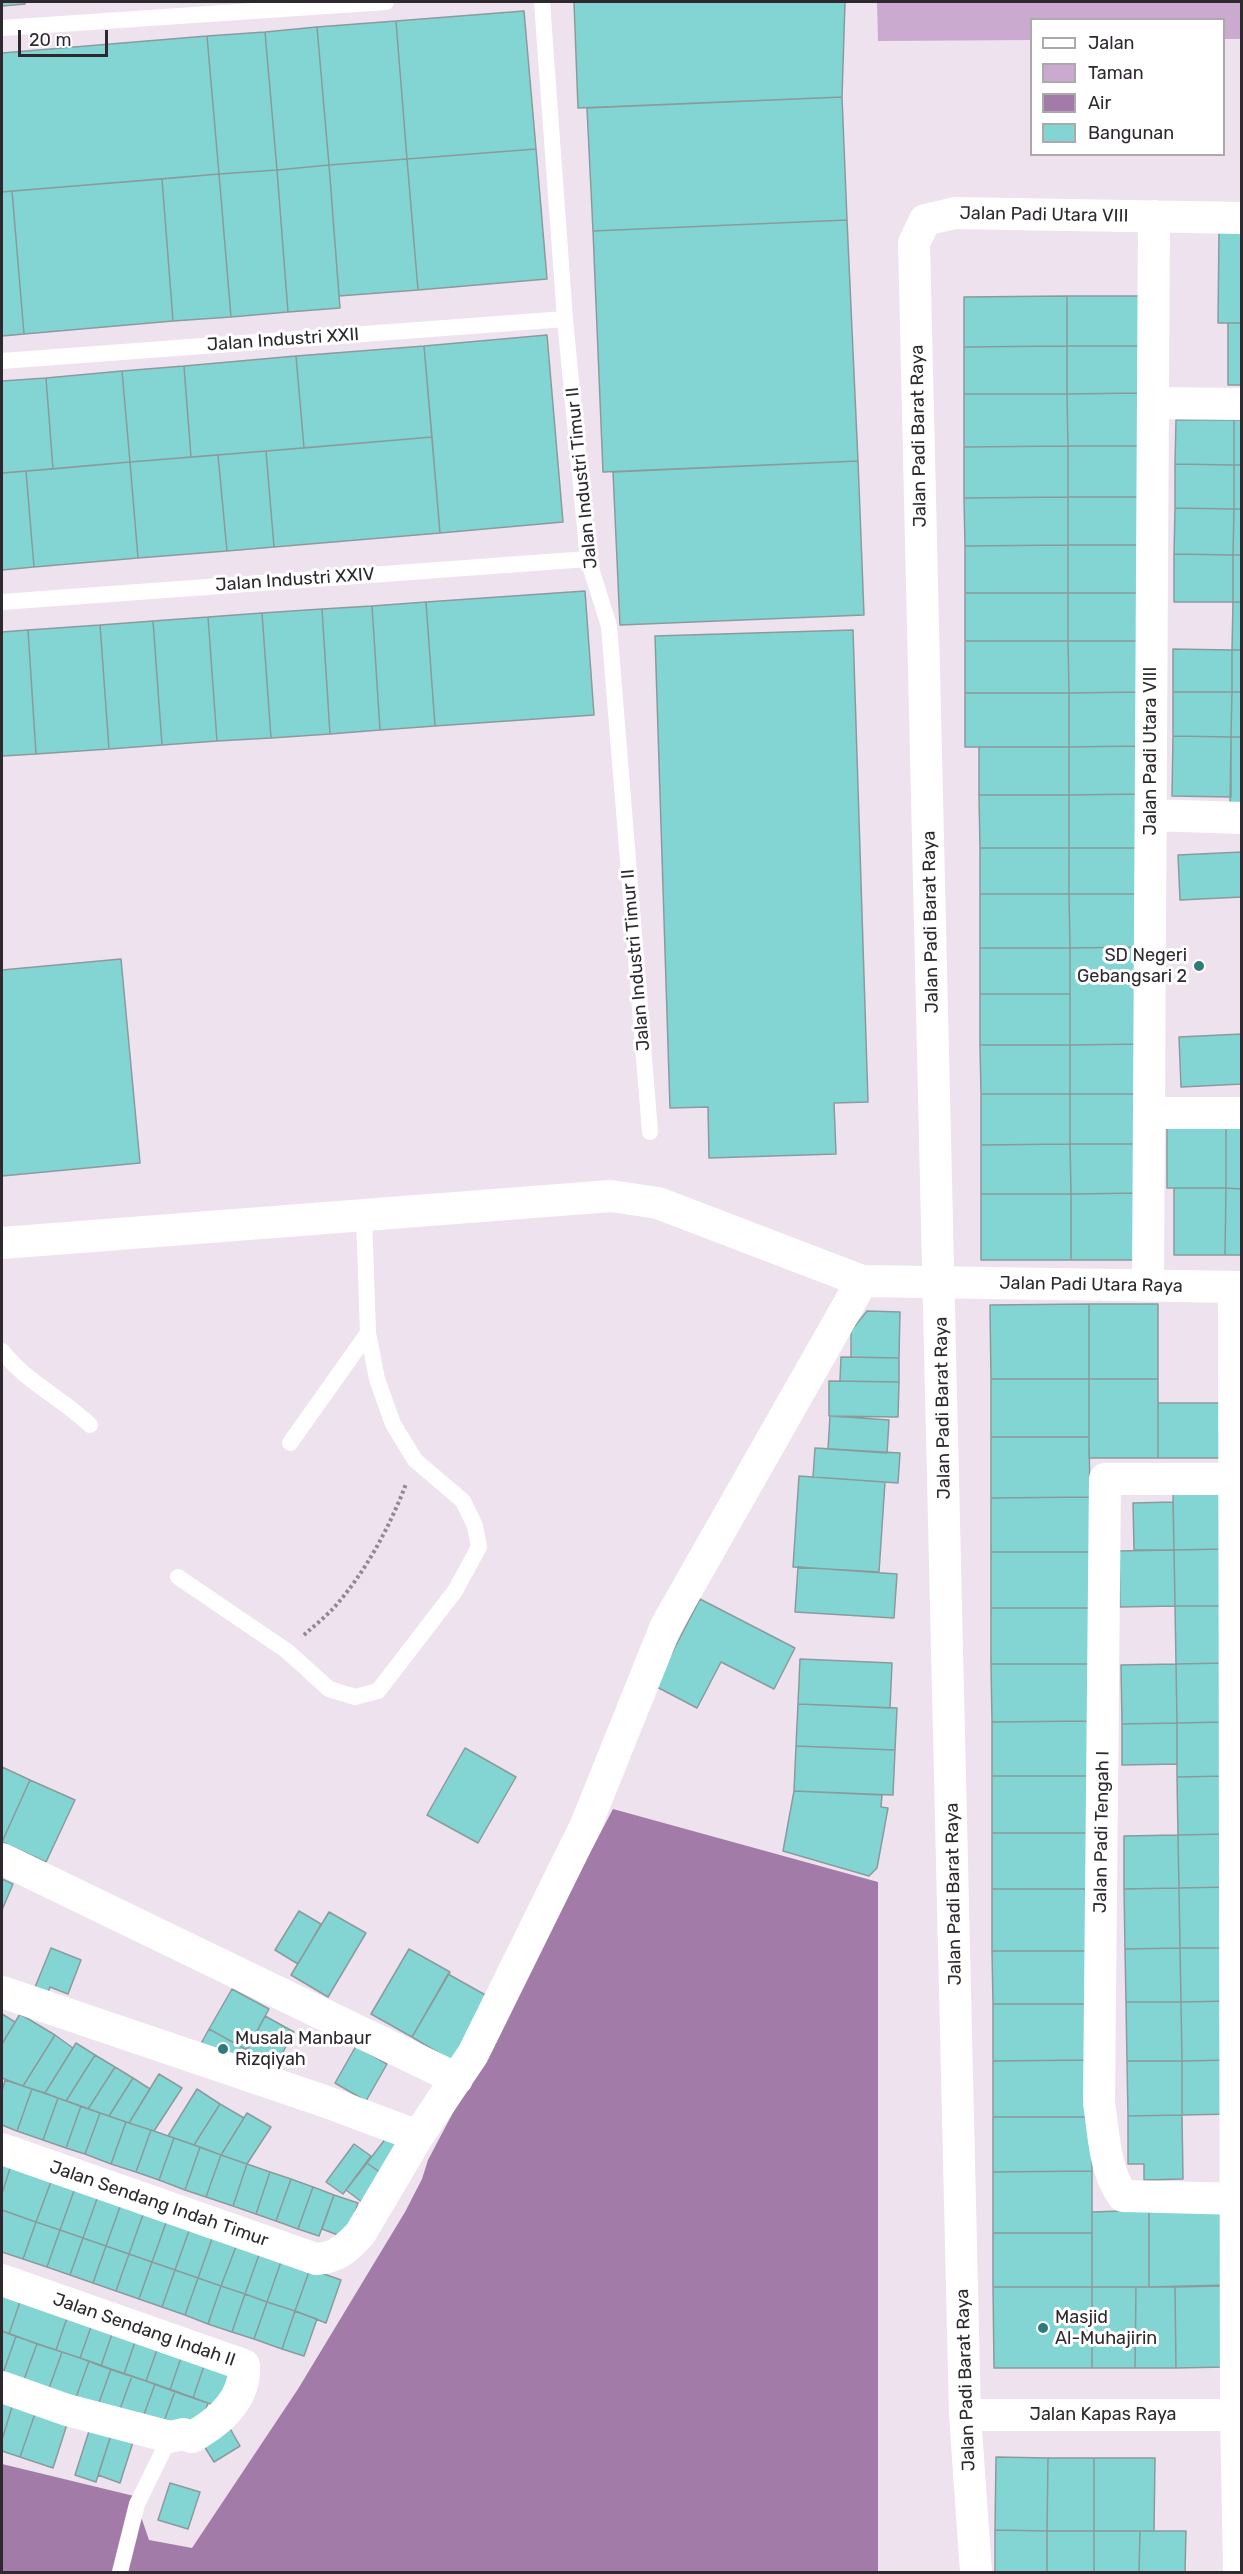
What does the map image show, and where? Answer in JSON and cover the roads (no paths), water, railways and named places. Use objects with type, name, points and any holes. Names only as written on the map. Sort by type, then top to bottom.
[{"type":"street","name":"Jalan Padi Utara VIII","points":[[914,243],[925,220],[955,213],[1242,218]]},
{"type":"street","name":"Jalan Padi Utara VIII","points":[[1148,1285],[1154,216]]},
{"type":"street","name":"Jalan Padi Barat Raya","points":[[914,243],[922,1282],[965,2415],[976,2572]]},
{"type":"street","points":[[1153,403],[1242,404]]},
{"type":"street","points":[[1151,815],[1242,818]]},
{"type":"street","points":[[1149,1113],[1242,1113]]},
{"type":"street","name":"Jalan Padi Utara Raya","points":[[2,1243],[611,1196],[658,1203],[862,1281],[1238,1287]]},
{"type":"street","points":[[2,1992],[324,2101],[418,2136],[473,2054],[586,1825],[666,1626],[862,1281]]},
{"type":"street","points":[[1238,1287],[1239,2572]]},
{"type":"street","name":"Jalan Padi Tengah I","points":[[1238,1479],[1106,1479],[1100,2103],[1107,2158],[1114,2184],[1122,2196],[1239,2199]]},
{"type":"street","points":[[2,1859],[457,2079]]},
{"type":"street","name":"Jalan Sendang Indah Timur","points":[[2,2149],[316,2259],[337,2255],[360,2234],[418,2136]]},
{"type":"street","name":"Jalan Sendang Indah II","points":[[2,2280],[244,2365],[243,2385],[226,2413],[212,2426],[192,2437],[183,2434],[170,2437]]},
{"type":"street","points":[[2,2387],[67,2410],[170,2437]]},
{"type":"street","name":"Jalan Kapas Raya","points":[[965,2415],[1239,2415]]},
{"type":"lane","points":[[2,28],[386,2]]},
{"type":"lane","name":"Jalan Industri Timur II","points":[[542,2],[566,319],[588,559],[609,626],[650,1132]]},
{"type":"lane","name":"Jalan Industri XXII","points":[[2,362],[566,319]]},
{"type":"lane","name":"Jalan Industri XXIV","points":[[2,602],[588,559]]},
{"type":"lane","points":[[178,1577],[287,1651],[329,1689],[355,1697],[378,1691],[455,1591],[479,1547],[475,1526],[463,1501],[415,1460],[393,1424],[377,1379],[368,1334],[364,1216]]},
{"type":"lane","points":[[290,1443],[368,1334]]},
{"type":"lane","points":[[2,1351],[18,1371],[67,1405],[90,1425]]},
{"type":"lane","points":[[120,2572],[137,2504],[170,2437]]},
{"type":"water","points":[[613,1809],[878,1882],[878,2572],[2,2572],[2,2464],[134,2496],[149,2540],[192,2548],[298,2389],[405,2212],[422,2179],[428,2160]]},
{"type":"place","name":"SD Negeri Gebangsari 2","points":[[1199,966]]},
{"type":"place","name":"Musala Manbaur Rizqiyah","points":[[223,2049]]},
{"type":"place","name":"Masjid Al-Muhajirin","points":[[1043,2328]]}]
